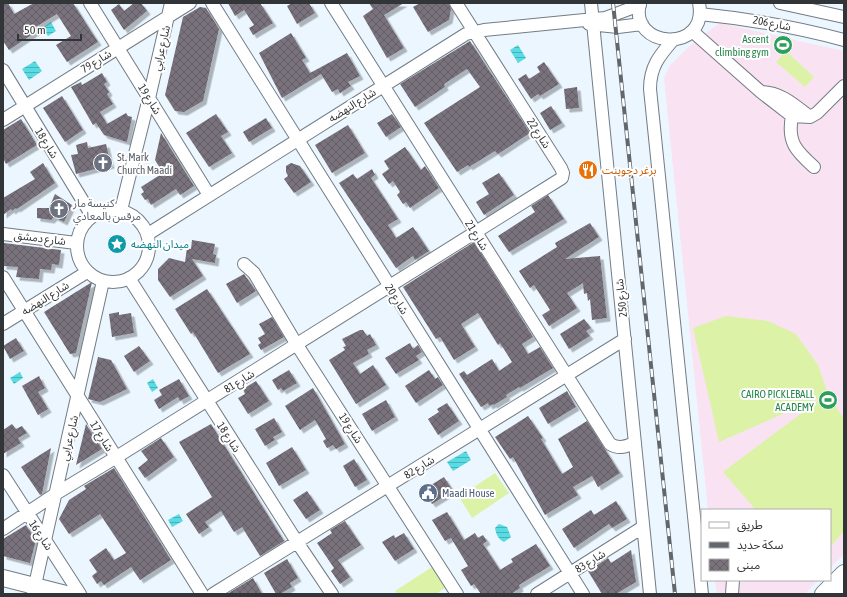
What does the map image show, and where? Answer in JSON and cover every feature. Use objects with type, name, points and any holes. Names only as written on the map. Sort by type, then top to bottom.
[{"type":"main road","points":[[825,593],[844,573]]},
{"type":"main road","points":[[3,578],[34,590],[56,593]]},
{"type":"street","name":"شارع 19","points":[[90,3],[209,195]]},
{"type":"street","name":"شارع عرابي","points":[[120,210],[149,98],[171,3]]},
{"type":"street","name":"شارع 79","points":[[3,120],[190,3]]},
{"type":"street","name":"شارع 20","points":[[212,3],[583,594]]},
{"type":"street","name":"شارع 21","points":[[331,3],[610,444],[616,448],[622,448],[635,443]]},
{"type":"street","name":"شارع 22","points":[[456,3],[563,173],[560,180],[476,233]]},
{"type":"street","points":[[581,3],[592,15]]},
{"type":"street","name":"شارع 206","points":[[780,3],[844,17]]},
{"type":"street","name":"شارع النهضه","points":[[148,234],[458,39],[474,32],[573,20],[592,15],[617,14],[640,4]]},
{"type":"street","points":[[640,4],[639,12],[642,24],[648,32],[655,37],[664,40],[673,40],[684,37],[692,31],[699,8]]},
{"type":"street","name":"شارع 206","points":[[699,8],[796,28],[844,40]]},
{"type":"street","name":"شارع النهضه","points":[[592,15],[618,27],[642,24]]},
{"type":"street","name":"شارع 250","points":[[592,15],[625,340],[642,527],[650,594]]},
{"type":"street","points":[[692,31],[761,92],[778,94],[790,111],[790,135],[793,144],[797,152],[814,167]]},
{"type":"street","points":[[673,40],[660,54],[652,68],[650,89],[702,594]]},
{"type":"street","name":"شارع 18","points":[[3,70],[92,216]]},
{"type":"street","points":[[790,111],[810,116],[817,113],[844,86]]},
{"type":"street","points":[[110,209],[120,210],[137,218],[148,234],[150,244],[149,254],[141,268],[129,278],[117,282],[103,281],[87,272],[77,253],[76,243],[79,232],[84,223],[92,216],[110,209]]},
{"type":"street","name":"شارع 81","points":[[3,529],[57,493],[476,233]]},
{"type":"street","name":"شارع دمشق","points":[[3,234],[76,243]]},
{"type":"street","name":"شارع 19","points":[[244,264],[254,273],[297,345],[457,594]]},
{"type":"street","name":"شارع النهضه","points":[[3,324],[87,272]]},
{"type":"street","name":"شارع 17","points":[[3,277],[115,458],[202,594]]},
{"type":"street","name":"شارع 18","points":[[129,278],[206,401],[332,594]]},
{"type":"street","name":"شارع عرابي","points":[[34,590],[57,493],[103,281]]},
{"type":"street","name":"شارع 82","points":[[213,594],[625,340]]},
{"type":"street","name":"شارع 16","points":[[3,475],[80,594]]},
{"type":"street","name":"شارع 83","points":[[537,594],[642,527]]},
{"type":"street","points":[[732,594],[733,581]]},
{"type":"street","points":[[825,593],[844,590]]},
{"type":"shaded area","points":[[720,23],[844,51],[844,554],[831,567],[831,509],[708,509],[664,78],[670,65],[695,41]]},
{"type":"shaded area","points":[[715,581],[817,581],[805,594],[717,594]]},
{"type":"green space","points":[[786,51],[814,77],[805,87],[776,62]]},
{"type":"green space","points":[[726,316],[768,321],[796,334],[818,365],[828,394],[844,419],[844,531],[831,546],[831,509],[755,509],[723,472],[826,395],[719,442],[693,328]]},
{"type":"green space","points":[[495,473],[509,493],[472,518],[459,497]]},
{"type":"green space","points":[[432,567],[445,588],[436,594],[397,594],[395,591]]},
{"type":"water","points":[[51,22],[56,31],[48,36],[42,28]]},
{"type":"water","points":[[518,45],[526,58],[518,63],[510,50]]},
{"type":"water","points":[[35,61],[42,71],[29,80],[22,69]]},
{"type":"water","points":[[20,372],[23,378],[14,384],[10,378]]},
{"type":"water","points":[[153,379],[158,388],[152,392],[147,383]]},
{"type":"water","points":[[466,451],[471,460],[453,471],[447,462]]},
{"type":"water","points":[[179,514],[183,521],[172,527],[168,520]]},
{"type":"water","points":[[499,524],[507,527],[511,537],[504,542],[499,538],[496,532],[495,528]]},
{"type":"building","points":[[3,3],[8,3],[14,14],[34,3],[73,3],[98,42],[67,62],[56,45],[71,36],[57,14],[34,28],[37,31],[9,50],[3,41]]},
{"type":"building","points":[[134,3],[141,3],[147,11],[124,30],[111,10],[119,4],[124,11]]},
{"type":"building","points":[[228,3],[260,3],[273,23],[253,35],[249,28],[254,25],[244,10],[235,16]]},
{"type":"building","points":[[292,3],[309,3],[315,13],[297,24],[287,6]]},
{"type":"building","points":[[369,3],[404,3],[384,15],[404,48],[387,58],[363,16],[373,9]]},
{"type":"building","points":[[420,3],[449,3],[451,9],[449,20],[428,32],[413,7]]},
{"type":"building","points":[[200,7],[206,8],[219,29],[203,101],[184,112],[175,111],[165,95],[183,17]]},
{"type":"building","points":[[291,33],[306,58],[302,60],[310,73],[347,53],[360,76],[348,82],[351,86],[340,93],[338,89],[332,92],[321,74],[282,98],[259,53]]},
{"type":"building","points":[[470,41],[530,133],[498,154],[495,151],[469,167],[468,165],[457,172],[424,123],[480,87],[467,69],[444,84],[445,87],[415,107],[400,84]]},
{"type":"building","points":[[544,62],[559,84],[540,96],[538,94],[531,99],[518,79],[526,74],[529,79],[540,72],[537,67]]},
{"type":"building","points":[[102,73],[107,82],[104,84],[109,92],[107,94],[113,104],[100,112],[107,124],[126,113],[128,116],[132,117],[127,142],[104,135],[96,123],[93,125],[71,87],[81,82],[82,85]]},
{"type":"building","points":[[577,87],[579,108],[566,109],[564,89]]},
{"type":"building","points":[[62,96],[83,130],[65,142],[43,108]]},
{"type":"building","points":[[551,106],[562,123],[550,130],[540,113]]},
{"type":"building","points":[[216,114],[228,132],[221,136],[232,153],[209,167],[186,133]]},
{"type":"building","points":[[392,114],[401,127],[386,137],[377,123]]},
{"type":"building","points":[[266,118],[272,128],[249,142],[243,132]]},
{"type":"building","points":[[21,119],[37,145],[6,164],[3,158],[3,130]]},
{"type":"building","points":[[348,125],[365,153],[332,173],[315,145]]},
{"type":"building","points":[[161,133],[194,186],[180,195],[176,189],[151,205],[148,199],[145,200],[141,194],[144,192],[141,187],[163,173],[155,160]]},
{"type":"building","points":[[87,142],[88,148],[106,144],[111,165],[76,174],[71,155],[78,154],[76,145]]},
{"type":"building","points":[[405,147],[421,170],[425,166],[439,188],[410,208],[406,202],[403,204],[397,195],[400,192],[393,181],[389,184],[382,174],[389,169],[384,161]]},
{"type":"building","points":[[43,163],[55,183],[17,209],[16,208],[12,211],[11,209],[3,215],[3,198],[35,179],[30,172]]},
{"type":"building","points":[[291,163],[300,166],[311,182],[294,193],[284,179],[288,176],[286,166]]},
{"type":"building","points":[[372,169],[375,175],[371,178],[398,219],[388,225],[396,238],[413,227],[429,251],[415,260],[413,256],[396,268],[339,183],[353,174],[357,179]]},
{"type":"building","points":[[499,173],[514,195],[484,215],[476,202],[489,194],[482,183]]},
{"type":"building","name":"كنيسة مار مرقس بالمعادي","points":[[55,194],[72,205],[64,222],[54,217],[51,220],[37,218],[37,208],[49,208]]},
{"type":"building","points":[[548,195],[564,219],[509,252],[498,236],[535,212],[531,206]]},
{"type":"building","points":[[590,223],[599,237],[565,259],[600,256],[607,318],[592,320],[590,299],[588,301],[587,293],[584,294],[583,283],[567,293],[577,308],[549,326],[542,315],[550,310],[534,285],[530,288],[519,271],[557,247],[555,243]]},
{"type":"building","points":[[192,240],[215,244],[213,254],[216,255],[215,263],[192,259],[203,276],[170,297],[158,280],[158,269],[169,258],[185,262],[187,248],[191,249]]},
{"type":"building","points":[[474,242],[533,337],[522,344],[528,354],[540,347],[553,368],[506,395],[507,397],[494,405],[489,406],[488,403],[481,407],[459,374],[464,371],[467,375],[492,359],[499,371],[512,362],[500,343],[498,345],[478,313],[461,324],[475,347],[454,360],[440,337],[436,339],[403,287]]},
{"type":"building","points":[[4,243],[61,250],[59,265],[52,264],[51,270],[40,269],[39,279],[16,277],[18,267],[3,266]]},
{"type":"building","points":[[244,274],[256,291],[237,303],[226,284]]},
{"type":"building","points":[[92,282],[76,353],[70,354],[44,312]]},
{"type":"building","points":[[207,289],[250,354],[218,373],[193,332],[191,334],[175,309]]},
{"type":"building","points":[[119,312],[119,315],[131,313],[134,333],[112,337],[109,314]]},
{"type":"building","points":[[272,317],[284,337],[261,350],[258,345],[261,343],[258,338],[265,334],[259,324]]},
{"type":"building","points":[[584,319],[591,328],[586,331],[590,336],[569,349],[560,334]]},
{"type":"building","points":[[363,330],[367,336],[370,334],[376,345],[367,350],[369,354],[353,363],[360,374],[373,365],[386,385],[356,404],[329,360],[345,350],[343,347],[346,346],[342,339]]},
{"type":"building","points":[[16,338],[24,351],[10,359],[3,346]]},
{"type":"building","points":[[410,343],[413,349],[418,345],[422,352],[416,356],[419,360],[396,374],[385,358]]},
{"type":"building","points":[[139,346],[150,361],[134,372],[124,356]]},
{"type":"building","points":[[98,357],[111,360],[127,389],[100,402],[88,399]]},
{"type":"building","points":[[289,370],[297,383],[283,391],[281,388],[278,390],[272,380]]},
{"type":"building","points":[[429,370],[435,379],[438,377],[443,385],[416,403],[405,386]]},
{"type":"building","points":[[39,376],[45,388],[38,392],[48,409],[38,415],[22,386]]},
{"type":"building","points":[[179,379],[189,396],[180,401],[178,397],[159,409],[154,400],[162,395],[159,390]]},
{"type":"building","points":[[256,381],[269,401],[248,414],[238,398],[245,394],[243,389]]},
{"type":"building","points":[[313,388],[345,444],[336,449],[333,445],[327,448],[323,441],[326,439],[315,420],[300,430],[285,406]]},
{"type":"building","points":[[567,391],[576,407],[548,424],[539,408]]},
{"type":"building","points":[[386,400],[395,417],[372,431],[362,414]]},
{"type":"building","points":[[447,403],[459,421],[438,435],[428,419],[439,412],[437,409]]},
{"type":"building","points":[[528,416],[543,438],[541,439],[562,474],[573,467],[558,439],[587,421],[620,473],[598,487],[592,476],[573,487],[578,495],[545,515],[513,457],[510,459],[495,437]]},
{"type":"building","points":[[274,418],[282,432],[273,437],[275,440],[265,446],[255,429]]},
{"type":"building","points":[[12,424],[16,429],[22,426],[27,433],[18,438],[21,443],[3,454],[3,430]]},
{"type":"building","points":[[86,424],[102,449],[76,465]]},
{"type":"building","points":[[211,424],[284,541],[260,556],[242,527],[234,532],[221,511],[205,522],[209,527],[199,534],[186,514],[212,497],[179,442]]},
{"type":"building","points":[[161,438],[174,457],[145,478],[138,468],[148,460],[141,451]]},
{"type":"building","points":[[292,447],[306,470],[279,486],[266,463]]},
{"type":"building","points":[[51,448],[42,494],[40,495],[21,467]]},
{"type":"building","points":[[354,459],[367,480],[355,487],[343,466]]},
{"type":"building","points":[[114,468],[171,560],[140,580],[131,567],[104,585],[101,581],[97,584],[92,576],[97,572],[89,560],[106,548],[114,560],[126,553],[100,514],[69,534],[59,519],[69,500],[86,489],[84,486]]},
{"type":"building","points":[[444,477],[453,491],[432,504],[423,490]]},
{"type":"building","points":[[307,491],[320,510],[306,519],[293,500]]},
{"type":"building","points":[[616,501],[627,519],[612,528],[609,524],[574,548],[562,529],[591,510],[594,515]]},
{"type":"building","points":[[447,512],[464,540],[475,533],[478,538],[483,535],[487,541],[483,544],[500,570],[513,562],[511,559],[536,544],[550,566],[519,585],[520,588],[511,594],[481,594],[474,584],[471,586],[461,570],[468,566],[451,538],[445,541],[432,520]]},
{"type":"building","points":[[345,521],[361,545],[338,560],[350,577],[340,584],[331,571],[334,568],[317,543],[332,533],[330,530]]},
{"type":"building","points":[[26,525],[36,540],[30,563],[3,556],[3,539]]},
{"type":"building","points":[[404,533],[414,549],[395,561],[382,542],[394,535],[395,538]]},
{"type":"building","points":[[631,550],[636,582],[616,594],[602,594],[588,571],[608,558],[611,563]]},
{"type":"building","points":[[287,559],[298,578],[290,583],[292,587],[280,594],[276,594],[264,573]]},
{"type":"building","points":[[253,578],[262,594],[227,594]]},
{"type":"railway","points":[[613,3],[675,594]]},
{"type":"place","name":"Ascent climbing gym","points":[[783,45]]},
{"type":"place","name":"St. Mark Church Maadi","points":[[103,163]]},
{"type":"place","name":"برغر دجوينت","points":[[588,170]]},
{"type":"place","name":"كنيسة مار مرقس بالمعادي","points":[[59,209]]},
{"type":"place","name":"ميدان النهضه","points":[[117,244]]},
{"type":"place","name":"CAIRO PICKLEBALL ACADEMY","points":[[828,400]]},
{"type":"place","name":"Maadi House","points":[[428,493]]}]
